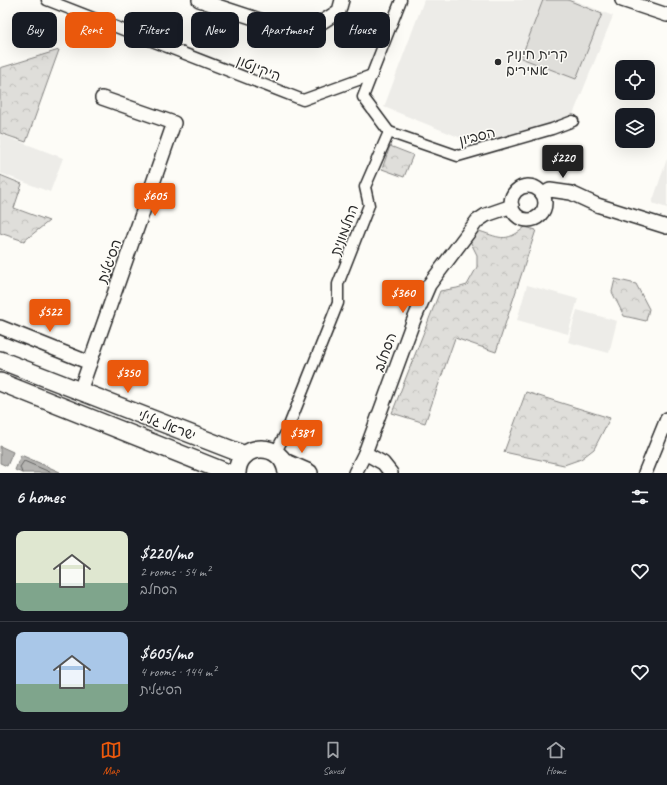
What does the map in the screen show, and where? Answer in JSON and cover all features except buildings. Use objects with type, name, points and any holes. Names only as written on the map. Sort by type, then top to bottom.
[{"type":"street","name":"היקינטון","points":[[47,0],[303,100],[372,75]]},
{"type":"street","points":[[199,0],[281,27],[305,30],[316,26],[339,11],[342,0]]},
{"type":"street","points":[[389,132],[363,97],[401,0]]},
{"type":"street","points":[[622,0],[667,15]]},
{"type":"street","name":"הסיגלית","points":[[80,391],[174,123],[102,98]]},
{"type":"street","name":"הסביון","points":[[389,132],[458,156],[552,129],[573,121]]},
{"type":"street","name":"החלמונית","points":[[282,462],[286,433],[338,303],[338,284],[369,205],[365,187],[389,132]]},
{"type":"street","points":[[524,186],[534,187],[543,194],[545,205],[543,211],[535,218],[523,219],[514,212],[512,206],[513,196],[516,191],[524,186]]},
{"type":"street","points":[[543,194],[550,190],[571,193],[597,205],[667,227]]},
{"type":"street","name":"הסחלב","points":[[355,473],[365,453],[413,322],[429,285],[477,221],[512,206]]},
{"type":"street","points":[[0,327],[90,363]]},
{"type":"street","name":"ישראל גלילי","points":[[0,360],[245,455]]},
{"type":"street","name":"ישראל גלילי","points":[[0,382],[228,473]]},
{"type":"street","points":[[645,473],[667,419]]},
{"type":"street","points":[[237,473],[240,461],[245,455],[252,451],[268,449],[282,462],[309,473]]},
{"type":"street","points":[[365,453],[383,463],[391,473]]},
{"type":"shaded area","name":"קרית חינוך אמירים","points":[[424,0],[573,0],[613,16],[570,122],[530,135],[476,144],[384,107]]},
{"type":"shaded area","points":[[0,134],[63,158],[50,192],[0,173]]},
{"type":"shaded area","points":[[667,159],[667,208],[652,203]]},
{"type":"shaded area","points":[[527,285],[578,299],[568,334],[517,320]]},
{"type":"shaded area","points":[[577,310],[617,321],[609,353],[568,342]]},
{"type":"green space","points":[[543,0],[568,0],[602,14],[576,79],[521,58]]},
{"type":"green space","points":[[59,50],[26,142],[0,133],[0,68]]},
{"type":"green space","points":[[390,146],[413,155],[404,177],[382,169]]},
{"type":"green space","points":[[0,175],[22,184],[14,208],[49,221],[24,241],[0,233]]},
{"type":"green space","points":[[525,227],[536,230],[496,352],[455,338],[425,423],[392,413],[440,291],[467,285],[477,267],[477,255],[470,241],[476,230],[502,238],[512,236]]},
{"type":"green space","points":[[615,279],[636,284],[649,309],[646,321],[624,316],[612,292]]},
{"type":"green space","points":[[526,392],[610,418],[594,449],[581,459],[564,465],[504,452]]},
{"type":"water","points":[[0,446],[13,452],[7,466],[0,463]]},
{"type":"water","points":[[21,455],[60,472],[22,473],[15,470]]},
{"type":"place","name":"קרית חינוך אמירים","points":[[498,62]]}]
